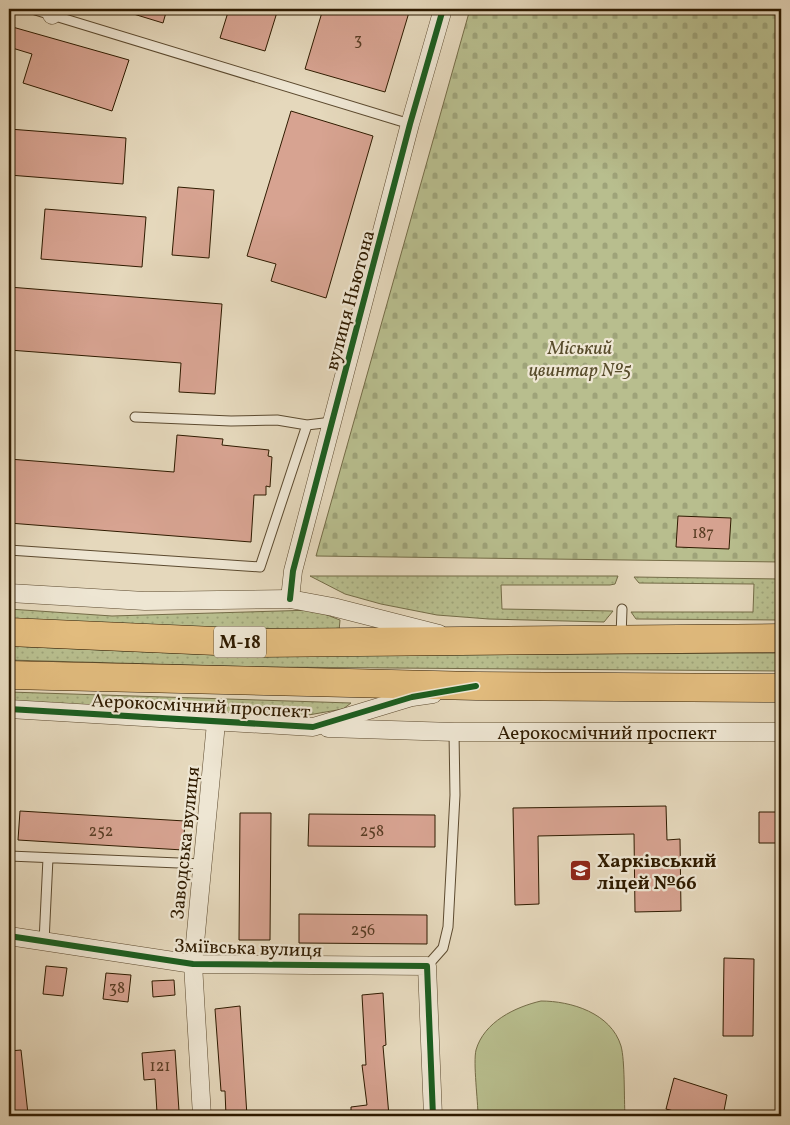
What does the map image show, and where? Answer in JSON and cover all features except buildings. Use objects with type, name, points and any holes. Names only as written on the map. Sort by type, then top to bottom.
[{"type":"main road","name":"М-18","points":[[9,632],[260,643],[781,638]]},
{"type":"main road","name":"Аерокосмічний проспект","points":[[9,675],[476,686],[781,688]]},
{"type":"street","name":"вулиця Ньютона","points":[[290,599],[293,571],[410,124],[443,9]]},
{"type":"street","points":[[9,594],[145,600],[290,599],[333,607],[472,642]]},
{"type":"street","name":"Аерокосмічний проспект","points":[[313,727],[412,697],[476,686]]},
{"type":"street","name":"Аерокосмічний проспект","points":[[9,709],[216,723],[454,732],[781,732]]},
{"type":"street","name":"Заводська вулиця","points":[[202,1116],[193,964],[216,723]]},
{"type":"street","name":"Зміївська вулиця","points":[[9,936],[193,964],[427,966]]},
{"type":"street","points":[[427,966],[433,1116]]},
{"type":"lane","points":[[32,9],[53,12],[410,124]]},
{"type":"lane","points":[[135,417],[231,421],[277,420],[307,425],[332,422]]},
{"type":"lane","points":[[9,550],[260,567],[307,425]]},
{"type":"lane","points":[[621,640],[622,609]]},
{"type":"lane","points":[[427,966],[443,948],[448,927],[455,795],[454,732]]},
{"type":"lane","points":[[9,856],[203,864]]},
{"type":"lane","points":[[44,942],[48,858]]},
{"type":"green space","name":"Міський цвинтар №5","points":[[470,9],[781,9],[781,562],[316,556]]},
{"type":"green space","points":[[310,576],[618,576],[615,584],[610,585],[501,585],[502,609],[613,611],[604,622],[489,619],[437,615],[381,604],[345,594]]},
{"type":"green space","points":[[634,577],[781,579],[781,620],[636,619],[631,612],[753,612],[754,584],[639,583]]},
{"type":"green space","points":[[9,609],[112,616],[314,610],[340,620],[339,631],[49,623],[9,620]]},
{"type":"green space","points":[[9,646],[242,656],[781,653],[781,671],[262,667],[9,660]]},
{"type":"green space","points":[[9,692],[351,703],[343,709],[291,718],[9,702]]},
{"type":"green space","points":[[541,1001],[565,1003],[589,1011],[608,1025],[616,1035],[621,1046],[624,1070],[625,1116],[478,1116],[475,1056],[480,1040],[486,1031],[502,1017],[521,1007]]},
{"type":"cycle path","points":[[290,599],[293,571],[410,124],[443,9]]},
{"type":"cycle path","points":[[9,709],[313,727],[412,697],[476,686]]},
{"type":"cycle path","points":[[9,936],[193,964],[427,966],[433,1116]]},
{"type":"place","name":"Харківський ліцей №66","points":[[581,871]]}]
